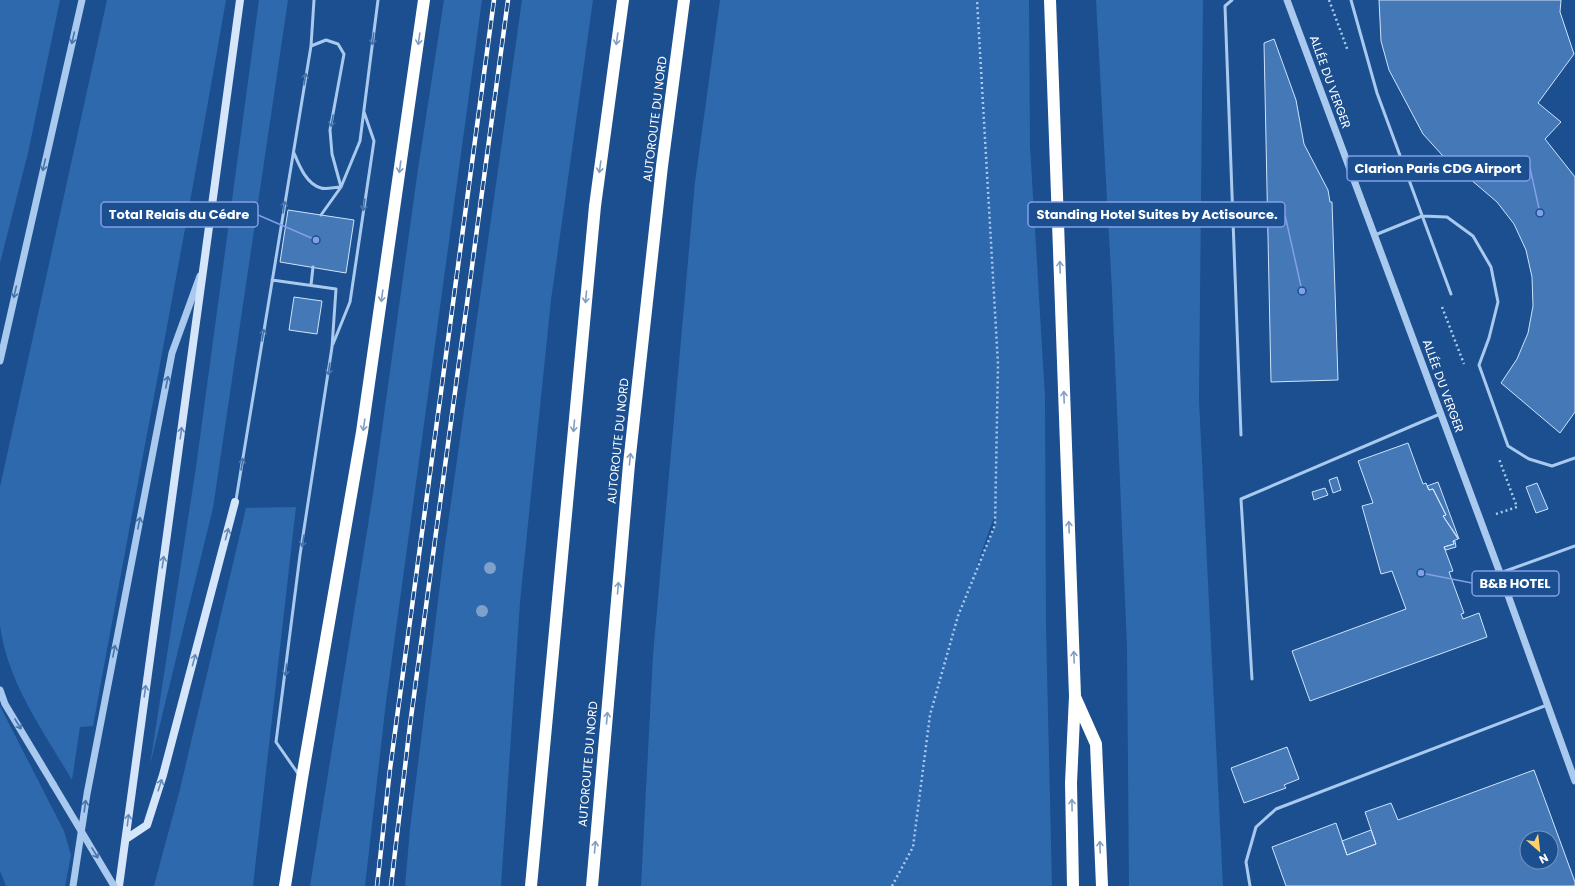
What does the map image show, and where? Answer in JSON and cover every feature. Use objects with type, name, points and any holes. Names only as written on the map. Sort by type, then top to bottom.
[{"type":"highway","points":[[285,886],[302,778],[362,432],[424,0]]},
{"type":"highway","points":[[531,886],[595,206],[623,0]]},
{"type":"highway","name":"AUTOROUTE DU NORD","points":[[592,886],[630,456],[662,166],[684,0]]},
{"type":"highway","points":[[1050,0],[1075,696],[1071,783],[1073,886]]},
{"type":"highway","points":[[1075,696],[1096,744],[1102,886]]},
{"type":"main road","points":[[120,886],[140,722],[205,263],[240,0]]},
{"type":"main road","points":[[126,839],[147,825],[165,768],[235,502]]},
{"type":"street","points":[[0,361],[82,0]]},
{"type":"street","name":"ALLÉE DU VERGER","points":[[1287,0],[1500,572],[1575,781]]},
{"type":"street","points":[[73,886],[87,794],[172,353],[205,263]]},
{"type":"street","points":[[0,690],[5,704],[114,886]]},
{"type":"lane","points":[[235,502],[311,46],[314,0]]},
{"type":"lane","points":[[322,215],[341,187],[360,141],[378,0]]},
{"type":"lane","points":[[1232,0],[1225,6],[1241,435]]},
{"type":"lane","points":[[1351,0],[1377,93],[1451,294]]},
{"type":"lane","points":[[311,46],[326,40],[338,44],[344,54],[330,130],[332,154],[341,187]]},
{"type":"lane","points":[[332,347],[350,302],[374,141],[364,112]]},
{"type":"lane","points":[[293,151],[301,169],[311,183],[322,188],[341,187]]},
{"type":"lane","points":[[1375,235],[1422,216],[1447,217],[1473,236],[1490,267],[1498,302],[1489,338],[1479,365],[1508,446],[1529,459],[1552,466],[1575,458]]},
{"type":"lane","points":[[311,285],[313,267]]},
{"type":"lane","points":[[272,280],[336,289],[332,347],[300,555],[276,742],[302,778]]},
{"type":"lane","points":[[1252,679],[1241,498],[1441,413]]},
{"type":"lane","points":[[1500,572],[1575,546]]},
{"type":"lane","points":[[1250,886],[1246,862],[1256,827],[1276,809],[1547,705]]},
{"type":"path","points":[[892,886],[913,847],[930,715],[934,699],[958,616],[995,525],[998,364],[977,0]]},
{"type":"shaded area","points":[[0,0],[60,0],[28,153],[0,263]]},
{"type":"shaded area","points":[[107,0],[226,0],[93,726],[80,727],[72,780],[28,706],[10,667],[4,646],[0,625],[0,487]]},
{"type":"shaded area","points":[[259,0],[288,0],[213,508],[150,765],[196,467]]},
{"type":"shaded area","points":[[444,0],[482,0],[386,702],[365,886],[310,886],[373,494],[418,169]]},
{"type":"shaded area","points":[[522,0],[593,0],[551,300],[520,602],[501,886],[405,886],[410,829],[444,552]]},
{"type":"shaded area","points":[[720,0],[1029,0],[1030,146],[1045,397],[1046,628],[1052,886],[641,886],[653,655],[695,182]],"holes":[[[994,517],[995,525],[976,569]]]},
{"type":"shaded area","points":[[1096,0],[1203,0],[1199,400],[1223,886],[1129,886],[1127,648],[1112,291]]},
{"type":"shaded area","points":[[296,507],[253,886],[154,886],[180,789],[246,508]]},
{"type":"shaded area","points":[[0,706],[64,831],[71,855],[65,886],[6,886],[0,871]]},
{"type":"building","points":[[1379,0],[1561,0],[1560,12],[1574,54],[1538,103],[1561,122],[1545,139],[1575,177],[1575,412],[1560,433],[1501,383],[1517,359],[1528,333],[1533,306],[1532,277],[1526,250],[1514,224],[1497,202],[1443,156],[1423,134],[1389,70],[1381,41]]},
{"type":"building","points":[[1274,39],[1296,100],[1304,144],[1328,190],[1330,202],[1332,202],[1338,380],[1271,382],[1264,43]]},
{"type":"building","points":[[288,210],[354,220],[346,273],[280,262]]},
{"type":"building","points":[[294,297],[322,301],[317,334],[289,330]]},
{"type":"building","points":[[1408,443],[1423,484],[1426,483],[1429,490],[1433,489],[1446,515],[1443,516],[1458,539],[1453,541],[1454,544],[1444,547],[1453,571],[1449,572],[1464,613],[1461,614],[1463,619],[1479,613],[1487,637],[1310,701],[1292,651],[1406,609],[1392,571],[1381,574],[1362,506],[1373,503],[1358,461]]},
{"type":"building","points":[[1337,477],[1341,490],[1333,493],[1329,480]]},
{"type":"building","points":[[1438,482],[1459,539],[1443,516],[1446,515],[1433,489],[1429,490],[1427,486]]},
{"type":"building","points":[[1537,483],[1548,509],[1536,513],[1526,487]]},
{"type":"building","points":[[1325,488],[1328,495],[1314,500],[1312,492]]},
{"type":"building","points":[[1453,541],[1455,541],[1456,547],[1446,550],[1444,547],[1454,544]]},
{"type":"building","points":[[1287,747],[1299,779],[1284,785],[1286,788],[1244,803],[1231,768]]},
{"type":"building","points":[[1534,770],[1556,830],[1519,830],[1519,870],[1559,870],[1559,838],[1575,882],[1575,886],[1286,886],[1272,847],[1336,823],[1347,855],[1376,844],[1365,812],[1391,803],[1398,820]]},
{"type":"building","points":[[1371,830],[1376,844],[1347,855],[1342,841]]},
{"type":"railway","points":[[377,886],[390,769],[494,0]]},
{"type":"railway","points":[[391,886],[410,725],[508,0]]},
{"type":"place","name":"Clarion Paris CDG Airport","points":[[1540,213]]},
{"type":"place","name":"Total Relais du Cédre","points":[[316,240]]},
{"type":"place","name":"Standing Hotel Suites by Actisource.","points":[[1302,291]]},
{"type":"place","name":"B&B HOTEL","points":[[1421,573]]}]
